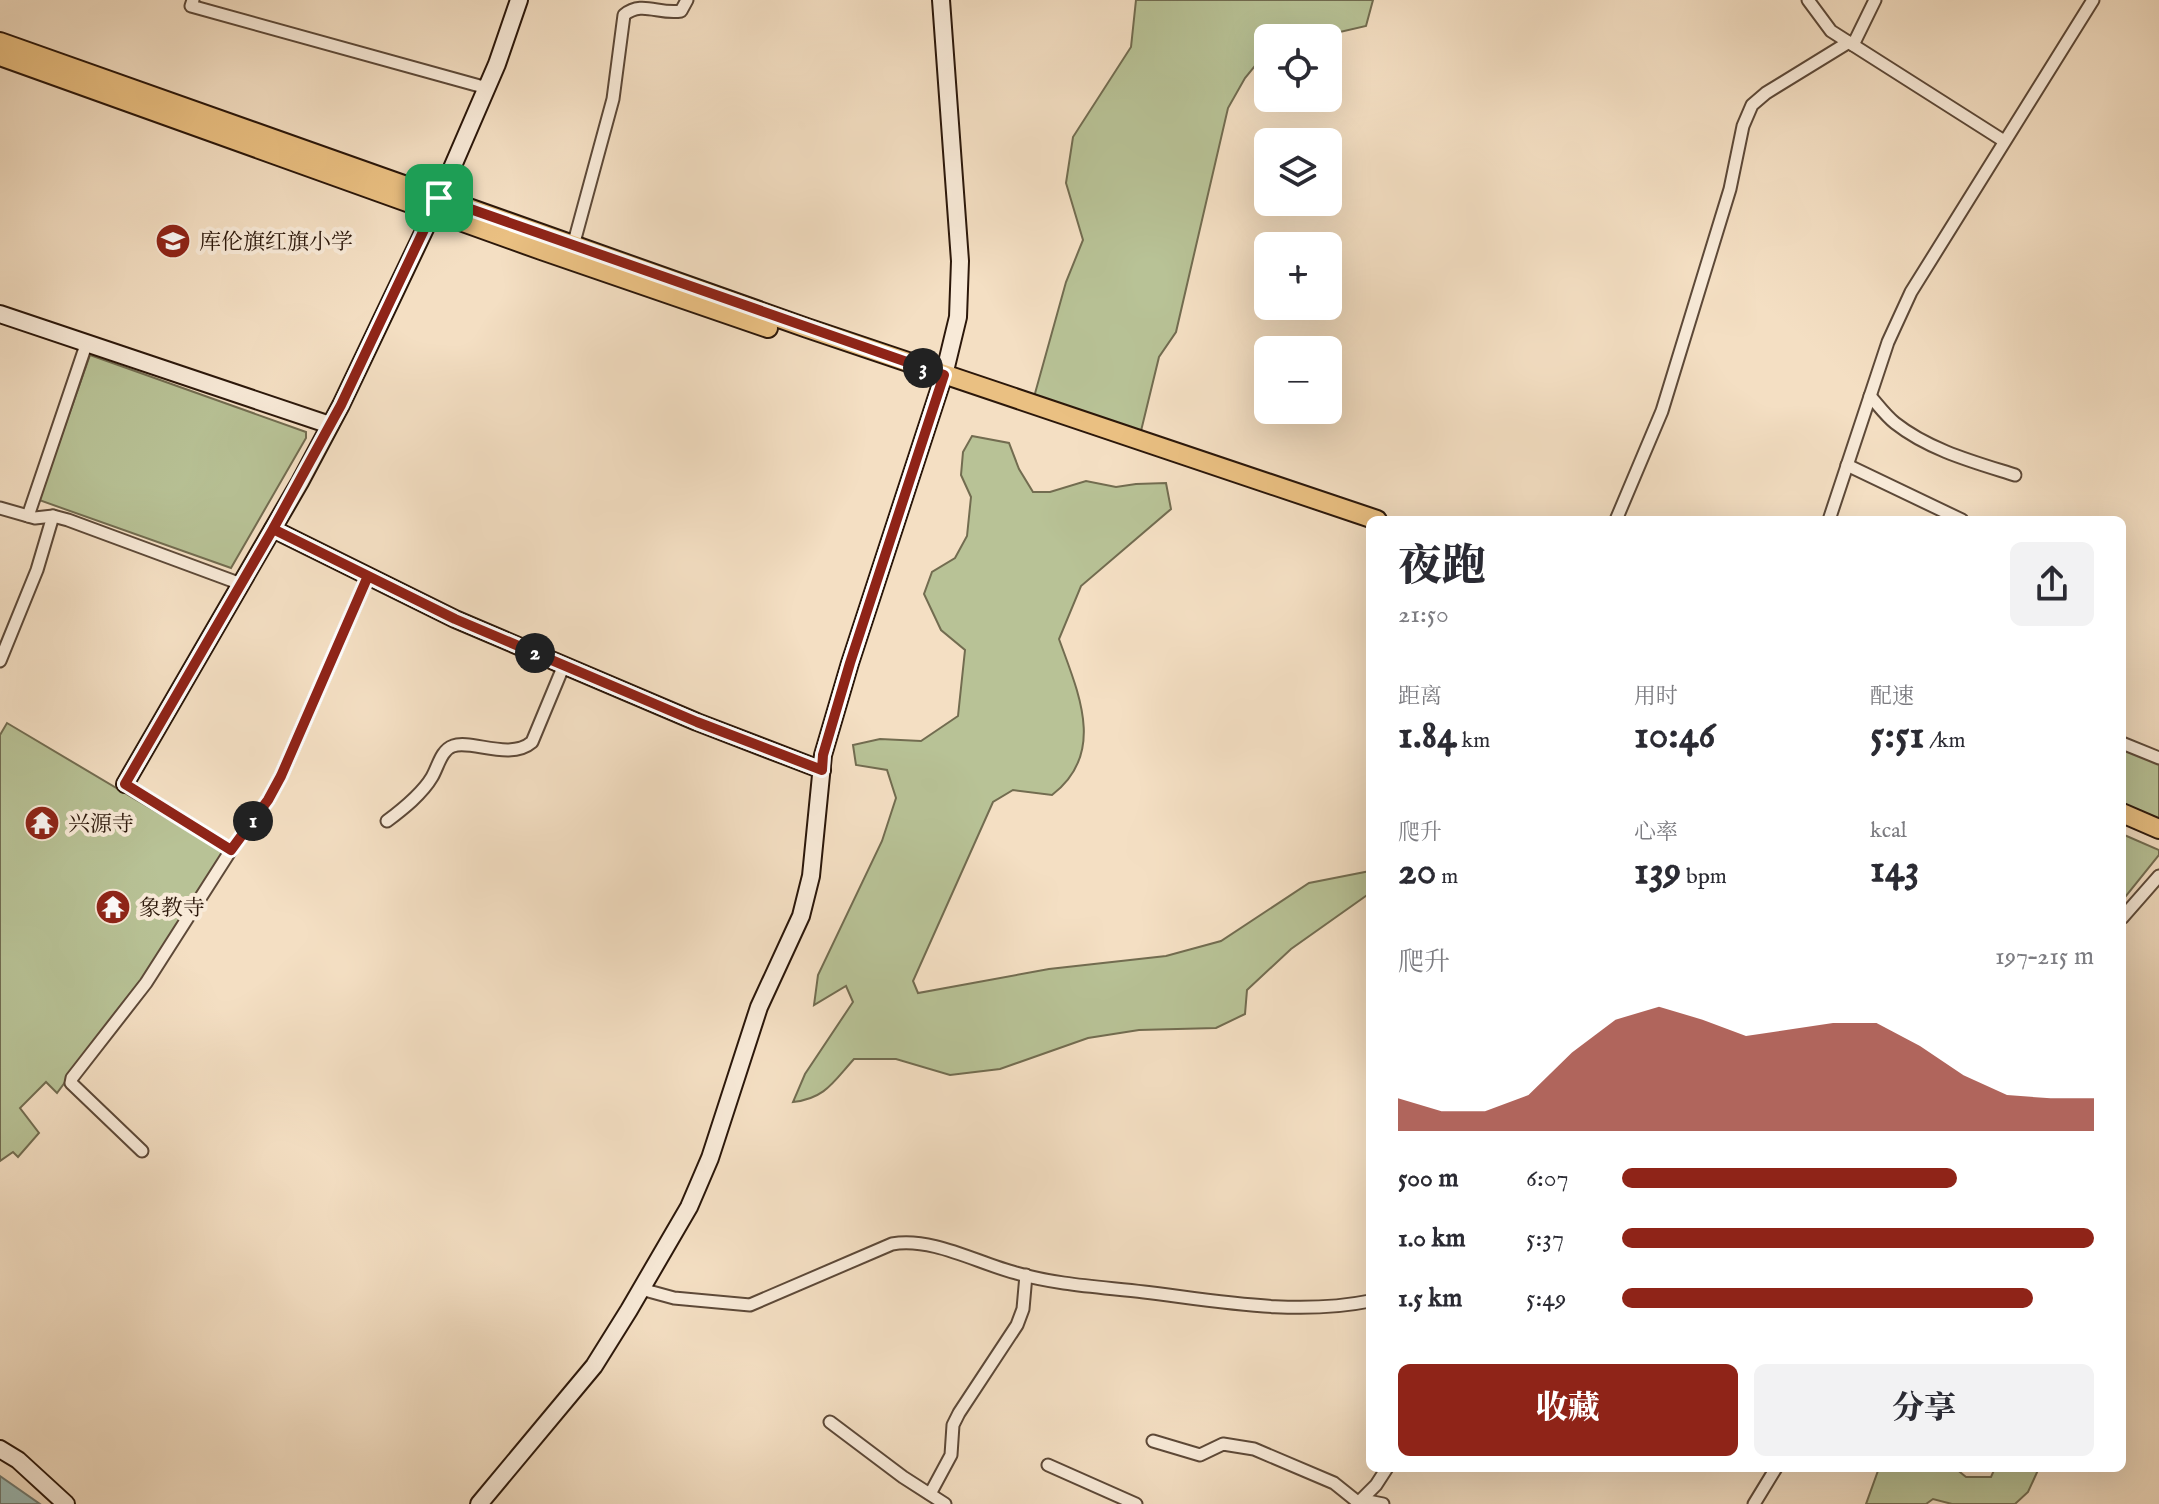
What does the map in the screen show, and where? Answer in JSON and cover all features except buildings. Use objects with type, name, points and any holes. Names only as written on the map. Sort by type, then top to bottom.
[{"type":"main road","points":[[0,42],[436,205],[573,246],[943,380],[1366,516]]},
{"type":"main road","points":[[0,56],[1366,529]]},
{"type":"main road","points":[[2126,815],[2159,829]]},
{"type":"main road","points":[[2126,827],[2159,840]]},
{"type":"street","points":[[193,0],[191,6],[487,88]]},
{"type":"street","points":[[231,850],[125,784],[330,425],[436,205],[487,88],[519,0]]},
{"type":"street","points":[[573,246],[613,99],[624,15],[638,5],[681,11],[687,0]]},
{"type":"street","points":[[479,1504],[594,1366],[689,1207],[706,1168],[755,1018],[801,916],[811,876],[823,755],[943,380],[958,317],[960,261],[941,0]]},
{"type":"street","points":[[1808,0],[1831,31],[2004,141]]},
{"type":"street","points":[[1618,516],[1662,411],[1730,189],[1743,126],[1752,105],[1766,93],[1851,43],[1875,0]]},
{"type":"street","points":[[1831,516],[1888,342],[1911,292],[2093,0]]},
{"type":"street","points":[[0,314],[330,425]]},
{"type":"street","points":[[28,516],[87,342]]},
{"type":"street","points":[[1870,396],[1894,422],[1925,442],[2015,475]]},
{"type":"street","points":[[1847,465],[1954,516]]},
{"type":"street","points":[[0,508],[28,516],[53,516],[241,584]]},
{"type":"street","points":[[0,661],[37,570],[53,516]]},
{"type":"street","points":[[273,529],[455,619],[822,770]]},
{"type":"street","points":[[142,1151],[71,1083],[72,1078],[146,983],[231,850],[268,800],[368,576]]},
{"type":"street","points":[[387,821],[403,810],[431,779],[447,749],[457,744],[486,749],[525,748],[532,742],[564,665]]},
{"type":"street","points":[[2126,745],[2159,758]]},
{"type":"street","points":[[2126,913],[2159,876]]},
{"type":"street","points":[[641,1289],[674,1298],[750,1305],[903,1242],[956,1253],[1026,1275],[1080,1284],[1282,1308],[1366,1301]]},
{"type":"street","points":[[930,1494],[951,1455],[953,1425],[959,1413],[1017,1325],[1023,1309],[1026,1275]]},
{"type":"street","points":[[830,1422],[903,1477],[945,1504]]},
{"type":"street","points":[[0,1436],[18,1460],[66,1504]]},
{"type":"street","points":[[1153,1441],[1200,1455],[1223,1444],[1254,1449],[1334,1483],[1360,1502],[1383,1504]]},
{"type":"street","points":[[0,1449],[18,1460]]},
{"type":"street","points":[[1048,1465],[1136,1504]]},
{"type":"street","points":[[1360,1502],[1384,1472]]},
{"type":"street","points":[[1754,1504],[1774,1472]]},
{"type":"green space","points":[[1136,0],[1373,0],[1366,26],[1342,32],[1342,24],[1254,24],[1254,67],[1228,108],[1176,332],[1159,357],[1141,431],[1034,397],[1066,282],[1083,240],[1066,183],[1073,137],[1131,47]]},
{"type":"green space","points":[[90,355],[306,432],[306,438],[231,568],[39,500]]},
{"type":"green space","points":[[972,436],[1009,443],[1019,469],[1033,492],[1050,492],[1086,481],[1116,487],[1166,483],[1171,509],[1081,586],[1059,639],[1080,701],[1083,741],[1079,760],[1069,778],[1052,795],[1013,790],[993,802],[913,981],[918,993],[1049,969],[1166,956],[1221,941],[1309,883],[1366,872],[1366,896],[1291,949],[1247,990],[1245,1014],[1216,1028],[1139,1030],[1088,1038],[1000,1069],[950,1075],[896,1059],[854,1059],[821,1093],[793,1102],[805,1074],[853,1002],[846,986],[814,1005],[818,975],[882,841],[896,798],[887,770],[856,765],[853,745],[880,739],[921,741],[958,716],[965,650],[941,630],[924,594],[932,572],[955,558],[967,536],[971,497],[961,475],[963,452]]},
{"type":"green space","points":[[7,723],[224,852],[158,957],[57,1093],[46,1082],[20,1108],[39,1133],[18,1157],[13,1152],[0,1161],[0,735]]},
{"type":"green space","points":[[2126,749],[2159,760],[2159,819],[2126,806]]},
{"type":"green space","points":[[2126,836],[2159,850],[2159,855],[2126,896]]},
{"type":"green space","points":[[1878,1472],[1960,1472],[1966,1477],[1991,1477],[1993,1472],[2037,1472],[2028,1492],[2015,1504],[1952,1504],[1933,1499],[1926,1504],[1866,1504]]},
{"type":"water","points":[[0,1476],[40,1504],[0,1504]]},
{"type":"place","name":"库伦旗红旗小学","points":[[173,241]]},
{"type":"place","name":"兴源寺","points":[[42,823]]},
{"type":"place","name":"象教寺","points":[[113,907]]},
{"type":"route","points":[[439,198],[341,405],[273,529],[368,576],[281,776],[268,800],[231,850],[125,784],[273,529],[455,619],[697,722],[822,770],[823,755],[850,663],[944,375],[439,198]]}]
